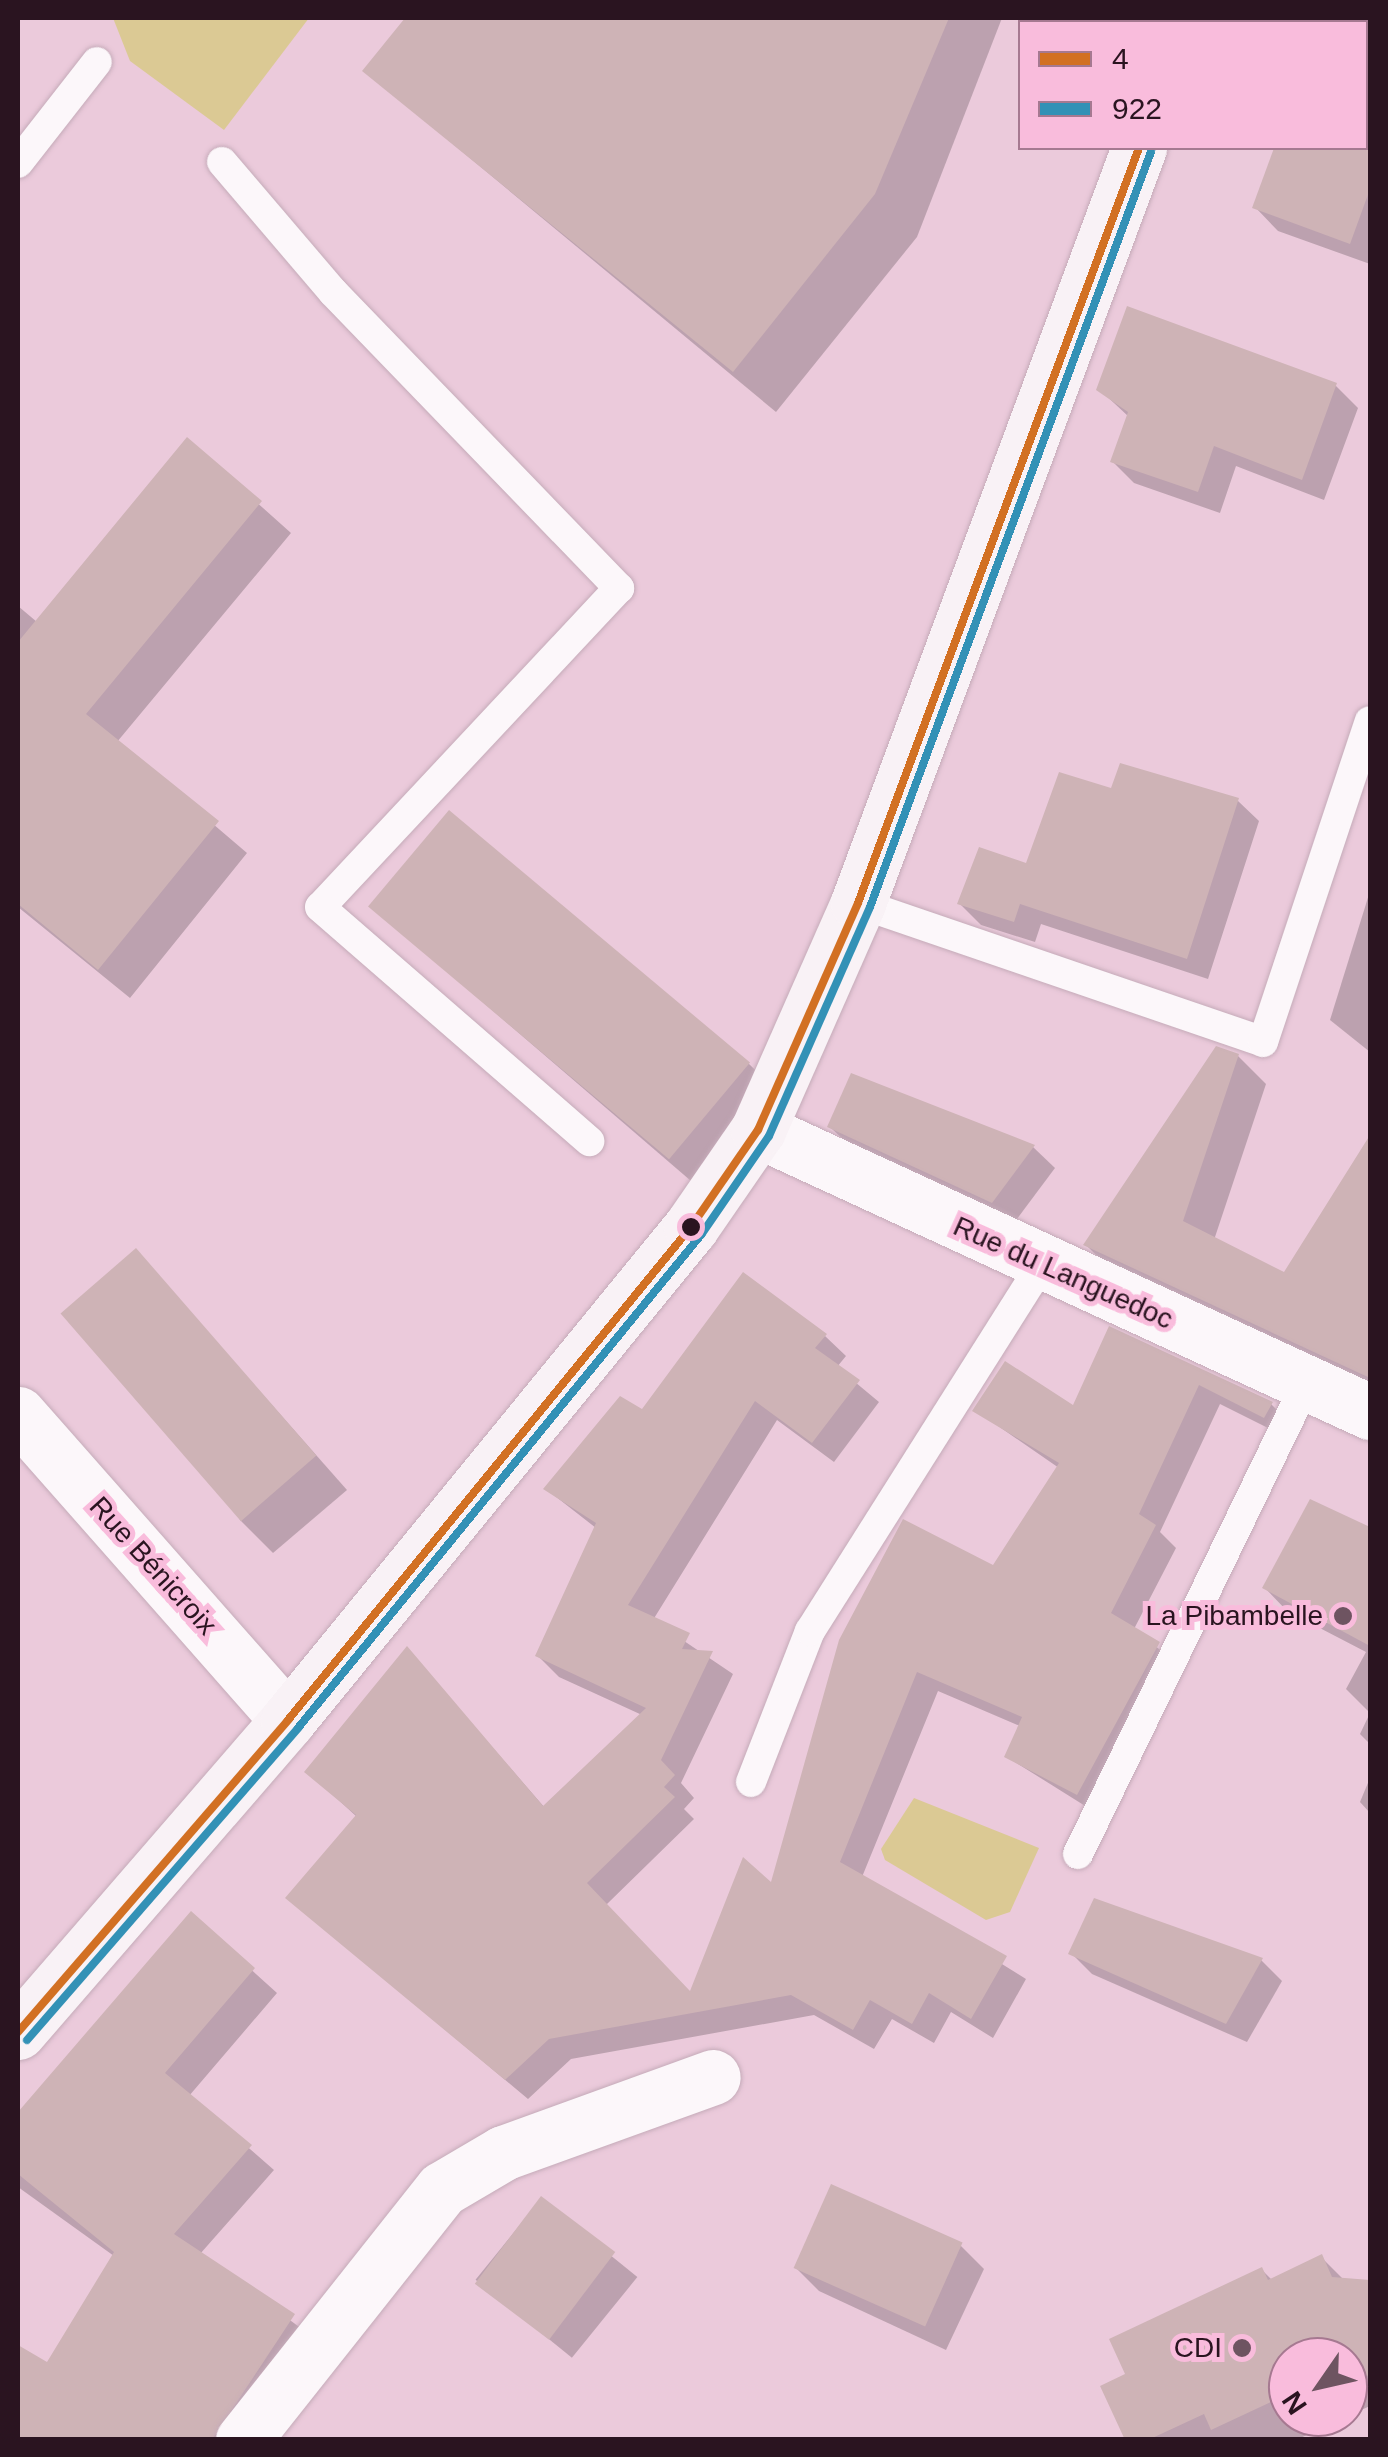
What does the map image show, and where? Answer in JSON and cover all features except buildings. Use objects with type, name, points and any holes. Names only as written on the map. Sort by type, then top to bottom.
[{"type":"main road","points":[[18,2032],[288,1720],[691,1227],[758,1130],[858,903],[1138,150]]},
{"type":"street","name":"Rue du Languedoc","points":[[758,1130],[1370,1412]]},
{"type":"street","name":"Rue Bénicroix","points":[[18,1414],[288,1720]]},
{"type":"street","points":[[243,2440],[442,2190],[503,2152],[713,2077]]},
{"type":"lane","points":[[18,164],[97,62]]},
{"type":"lane","points":[[222,162],[334,292],[618,588],[320,907],[590,1141]]},
{"type":"lane","points":[[858,903],[1263,1042],[1370,721]]},
{"type":"lane","points":[[751,1782],[810,1631],[1042,1264]]},
{"type":"lane","points":[[1078,1854],[1307,1382]]},
{"type":"shaded area","points":[[113,18],[309,18],[224,130],[130,61]]},
{"type":"shaded area","points":[[914,1798],[1039,1848],[1010,1912],[986,1920],[885,1860],[881,1849]]},
{"type":"transit line","name":"4","points":[[18,2032],[288,1720],[691,1227],[758,1130],[858,903],[1138,150]]},
{"type":"transit line","name":"922","points":[[27,2040],[298,1728],[701,1235],[769,1136],[870,907],[1151,152]]},
{"type":"place","name":"La Pibambelle","points":[[1343,1616]]},
{"type":"place","name":"CDI","points":[[1242,2348]]}]
